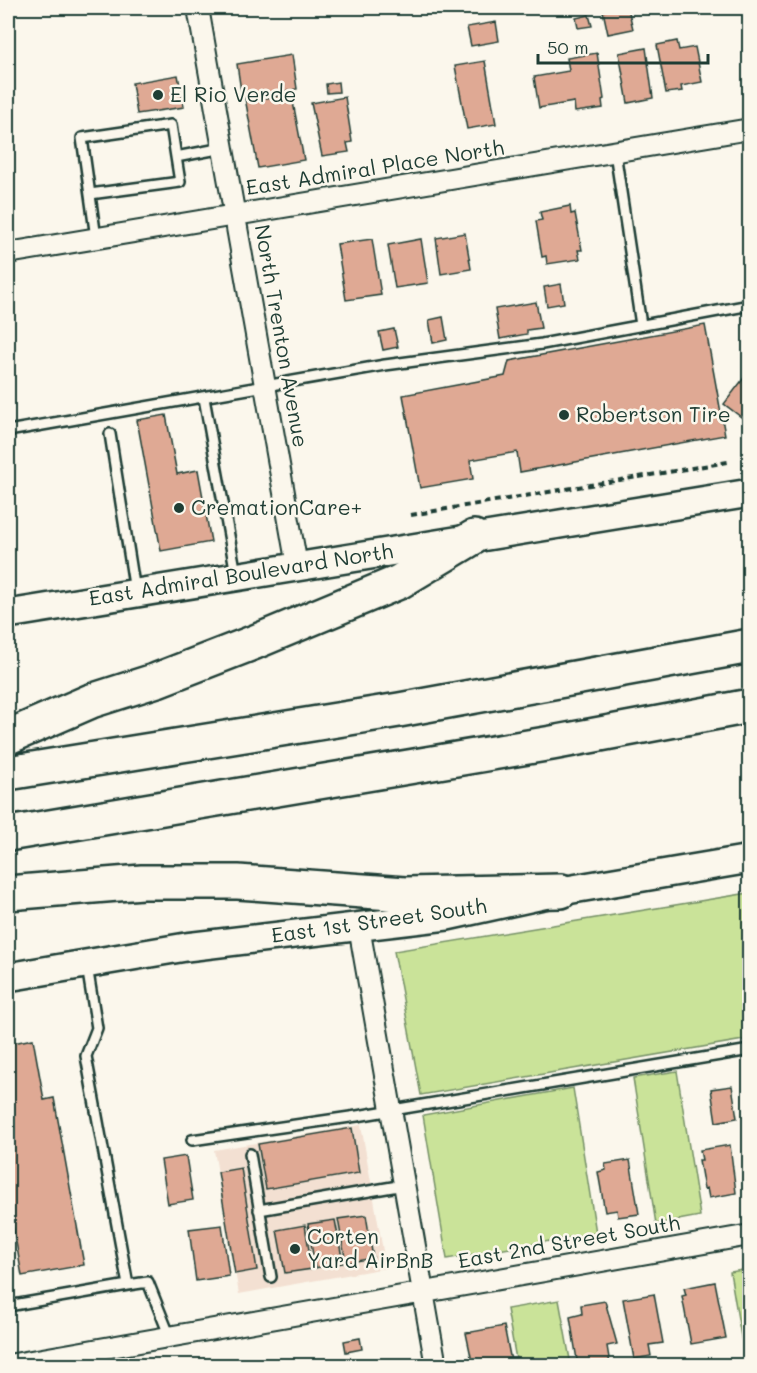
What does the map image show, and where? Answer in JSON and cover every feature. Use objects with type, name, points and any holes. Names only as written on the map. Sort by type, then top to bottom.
[{"type":"highway","points":[[8,737],[92,701],[157,680],[255,642],[399,582],[474,537]]},
{"type":"highway","points":[[8,773],[410,708],[750,646]]},
{"type":"highway","points":[[8,834],[552,743],[750,706]]},
{"type":"highway","points":[[8,893],[142,882],[238,882],[405,894],[561,891]]},
{"type":"main road","name":"East Admiral Boulevard North","points":[[8,614],[750,493]]},
{"type":"main road","name":"East 1st Street South","points":[[8,977],[186,947],[447,916],[561,891],[750,859]]},
{"type":"street","name":"North Trenton Avenue","points":[[198,8],[297,566]]},
{"type":"street","name":"East Admiral Place North","points":[[8,253],[750,129]]},
{"type":"street","points":[[359,927],[436,1365]]},
{"type":"street","name":"East 2nd Street South","points":[[8,1365],[750,1235]]},
{"type":"lane","points":[[90,194],[180,182],[171,125],[82,138],[96,238]]},
{"type":"lane","points":[[176,157],[223,147]]},
{"type":"lane","points":[[615,152],[641,325]]},
{"type":"lane","points":[[8,431],[385,365],[542,344],[750,305]]},
{"type":"lane","points":[[204,398],[237,576]]},
{"type":"lane","points":[[110,434],[135,592]]},
{"type":"lane","points":[[87,964],[97,1028],[86,1056],[128,1286]]},
{"type":"lane","points":[[192,1140],[391,1110],[750,1050]]},
{"type":"lane","points":[[250,1155],[271,1277]]},
{"type":"lane","points":[[260,1210],[404,1185]]},
{"type":"lane","points":[[8,1306],[148,1282],[170,1337]]},
{"type":"path","name":"East Admiral Boulevard North","points":[[411,515],[728,462]]},
{"type":"shaded area","points":[[361,1125],[386,1268],[239,1294],[214,1150]]},
{"type":"green space","points":[[749,893],[749,1039],[421,1095],[394,951]]},
{"type":"green space","points":[[677,1071],[700,1216],[656,1224],[633,1078]]},
{"type":"green space","points":[[573,1088],[596,1233],[447,1259],[423,1115]]},
{"type":"green space","points":[[749,1269],[750,1365],[746,1366],[730,1272]]},
{"type":"green space","points":[[559,1300],[571,1365],[517,1365],[507,1309]]},
{"type":"building","points":[[628,8],[633,29],[608,34],[603,11]]},
{"type":"building","points":[[589,15],[592,26],[578,28],[576,18]]},
{"type":"building","points":[[496,22],[499,41],[471,46],[467,27]]},
{"type":"building","points":[[677,41],[679,50],[695,47],[702,82],[681,86],[682,91],[666,93],[657,45]]},
{"type":"building","points":[[646,48],[653,98],[628,103],[619,53]]},
{"type":"building","points":[[597,53],[604,99],[602,100],[603,108],[575,112],[574,102],[539,108],[534,77],[569,71],[567,58]]},
{"type":"building","points":[[292,55],[297,89],[242,98],[237,64]]},
{"type":"building","points":[[485,61],[496,124],[467,129],[455,66]]},
{"type":"building","name":"El Rio Verde","points":[[178,75],[184,107],[137,114],[132,83]]},
{"type":"building","points":[[338,82],[339,92],[327,93],[326,84]]},
{"type":"building","points":[[260,95],[261,99],[285,95],[287,103],[293,102],[304,160],[258,168],[245,98]]},
{"type":"building","points":[[345,97],[352,142],[347,143],[349,152],[322,156],[311,103]]},
{"type":"building","points":[[570,206],[571,214],[575,213],[582,250],[578,250],[580,259],[547,264],[546,256],[542,257],[536,221],[542,220],[540,212]]},
{"type":"building","points":[[465,233],[471,269],[441,274],[436,238]]},
{"type":"building","points":[[372,239],[381,295],[346,300],[337,244]]},
{"type":"building","points":[[421,239],[428,283],[395,288],[388,245]]},
{"type":"building","points":[[561,284],[564,303],[547,306],[544,287]]},
{"type":"building","points":[[536,302],[541,328],[527,330],[527,334],[500,339],[495,309]]},
{"type":"building","points":[[443,317],[447,340],[433,343],[429,320]]},
{"type":"building","name":"Robertson Tire","points":[[705,325],[725,435],[520,472],[517,452],[470,460],[473,479],[420,488],[403,395],[505,376],[509,361]]},
{"type":"building","points":[[394,329],[398,347],[383,350],[379,332]]},
{"type":"building","points":[[750,370],[750,422],[749,423],[724,404]]},
{"type":"building","name":"CremationCare+","points":[[166,415],[177,474],[198,470],[211,542],[161,551],[137,420]]},
{"type":"building","points":[[33,1039],[44,1100],[54,1098],[84,1265],[22,1276],[8,1197],[8,1044]]},
{"type":"building","points":[[732,1086],[737,1118],[716,1122],[711,1089]]},
{"type":"building","points":[[352,1128],[359,1173],[266,1189],[258,1144]]},
{"type":"building","points":[[730,1145],[736,1193],[709,1198],[707,1188],[704,1189],[699,1160],[702,1160],[700,1150]]},
{"type":"building","points":[[186,1156],[193,1200],[168,1204],[161,1160]]},
{"type":"building","points":[[630,1160],[639,1214],[618,1217],[617,1210],[605,1212],[598,1172],[606,1170],[605,1164]]},
{"type":"building","points":[[241,1168],[257,1270],[235,1274],[218,1172]]},
{"type":"building","points":[[366,1215],[373,1258],[346,1263],[338,1219]]},
{"type":"building","points":[[335,1220],[343,1263],[315,1268],[308,1224]]},
{"type":"building","points":[[222,1225],[229,1276],[196,1281],[189,1229]]},
{"type":"building","name":"Corten Yard AirBnB","points":[[305,1225],[312,1269],[285,1273],[277,1230]]},
{"type":"building","points":[[715,1282],[726,1338],[691,1344],[682,1296],[686,1295],[684,1288]]},
{"type":"building","points":[[654,1294],[663,1343],[649,1345],[651,1356],[634,1359],[623,1299]]},
{"type":"building","points":[[605,1301],[617,1344],[607,1346],[610,1364],[578,1366],[570,1317],[582,1314],[581,1305]]},
{"type":"building","points":[[504,1326],[512,1366],[473,1366],[466,1333]]},
{"type":"building","points":[[360,1338],[362,1349],[346,1352],[344,1341]]},
{"type":"building","points":[[334,1359],[335,1366],[297,1366],[297,1365]]},
{"type":"place","name":"El Rio Verde","points":[[158,95]]},
{"type":"place","name":"Robertson Tire","points":[[564,415]]},
{"type":"place","name":"CremationCare+","points":[[179,508]]},
{"type":"place","name":"Corten Yard AirBnB","points":[[295,1249]]}]
